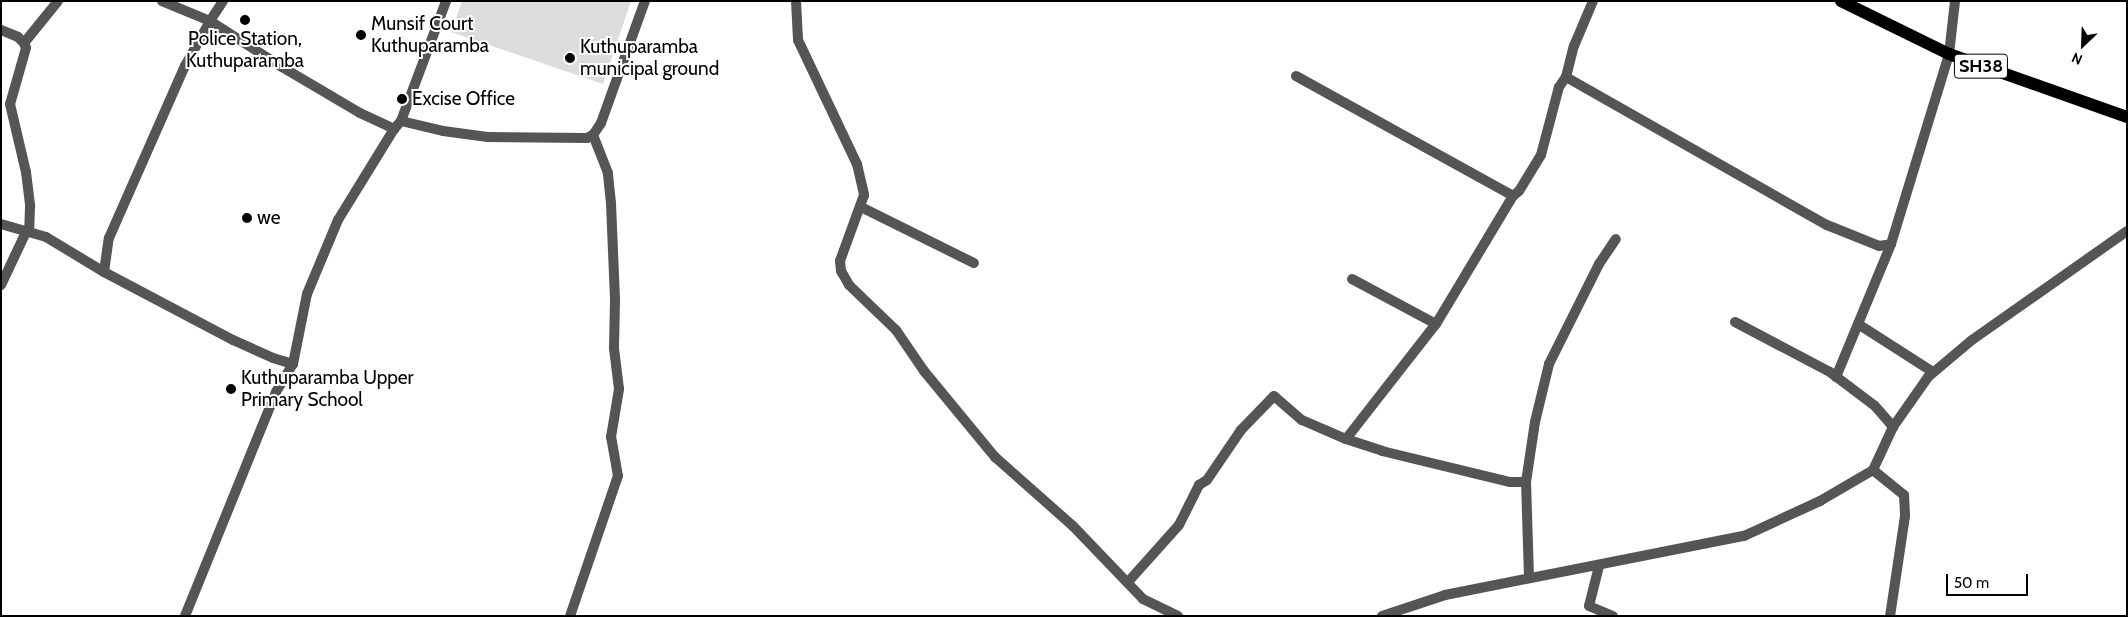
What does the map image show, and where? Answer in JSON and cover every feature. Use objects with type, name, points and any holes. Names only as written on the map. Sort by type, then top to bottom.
[{"type":"main road","name":"SH38","points":[[1841,1],[1948,54],[2127,118]]},
{"type":"street","points":[[1,285],[28,232],[30,207],[26,172],[10,104],[24,56],[24,43],[58,1]]},
{"type":"street","points":[[162,1],[210,21],[282,67],[360,113],[397,125],[443,132],[488,137],[580,139],[593,135],[601,123],[645,1]]},
{"type":"street","points":[[104,272],[109,238],[185,66],[223,1]]},
{"type":"street","points":[[185,616],[276,392],[293,364],[310,286],[338,220],[397,125],[446,1]]},
{"type":"street","points":[[796,1],[798,40],[857,164],[864,195],[840,261],[840,271],[849,285],[896,330],[924,370],[995,457],[1073,526],[1143,599],[1178,616]]},
{"type":"street","points":[[1346,439],[1436,324],[1513,196],[1519,190],[1541,155],[1559,86],[1566,77],[1574,46],[1593,1]]},
{"type":"street","points":[[1836,377],[1892,244],[1948,54],[1955,1]]},
{"type":"street","points":[[1,30],[18,37],[24,43]]},
{"type":"street","points":[[1296,76],[1513,196]]},
{"type":"street","points":[[1566,77],[1827,225],[1879,246],[1892,244]]},
{"type":"street","points":[[570,616],[618,476],[611,437],[619,389],[614,348],[615,299],[611,203],[608,173],[593,135]]},
{"type":"street","points":[[861,207],[974,263]]},
{"type":"street","points":[[1,224],[46,237],[104,272],[233,340],[273,358],[293,364]]},
{"type":"street","points":[[1382,616],[1445,595],[1744,536],[1820,501],[1872,470],[1893,427],[1933,372],[1972,340],[2127,230]]},
{"type":"street","points":[[1529,578],[1526,482],[1535,422],[1549,364],[1599,264],[1616,239]]},
{"type":"street","points":[[1352,279],[1436,324]]},
{"type":"street","points":[[1735,322],[1836,377],[1875,406],[1893,427]]},
{"type":"street","points":[[1858,324],[1933,372]]},
{"type":"street","points":[[1128,582],[1179,525],[1199,485],[1207,480],[1242,430],[1274,396],[1302,420],[1346,439],[1501,480],[1526,482]]},
{"type":"street","points":[[1872,470],[1904,495],[1905,516],[1890,616]]},
{"type":"street","points":[[1599,566],[1589,606],[1613,616]]},
{"type":"shaded area","name":"Kuthuparamba municipal ground","points":[[462,1],[631,1],[603,84],[451,32]]},
{"type":"place","name":"Police Station, Kuthuparamba","points":[[245,20]]},
{"type":"place","name":"Munsif Court Kuthuparamba","points":[[361,35]]},
{"type":"place","name":"Kuthuparamba municipal ground","points":[[570,58]]},
{"type":"place","name":"Excise Office","points":[[402,99]]},
{"type":"place","name":"we","points":[[247,218]]},
{"type":"place","name":"Kuthuparamba Upper Primary School","points":[[231,389]]}]
